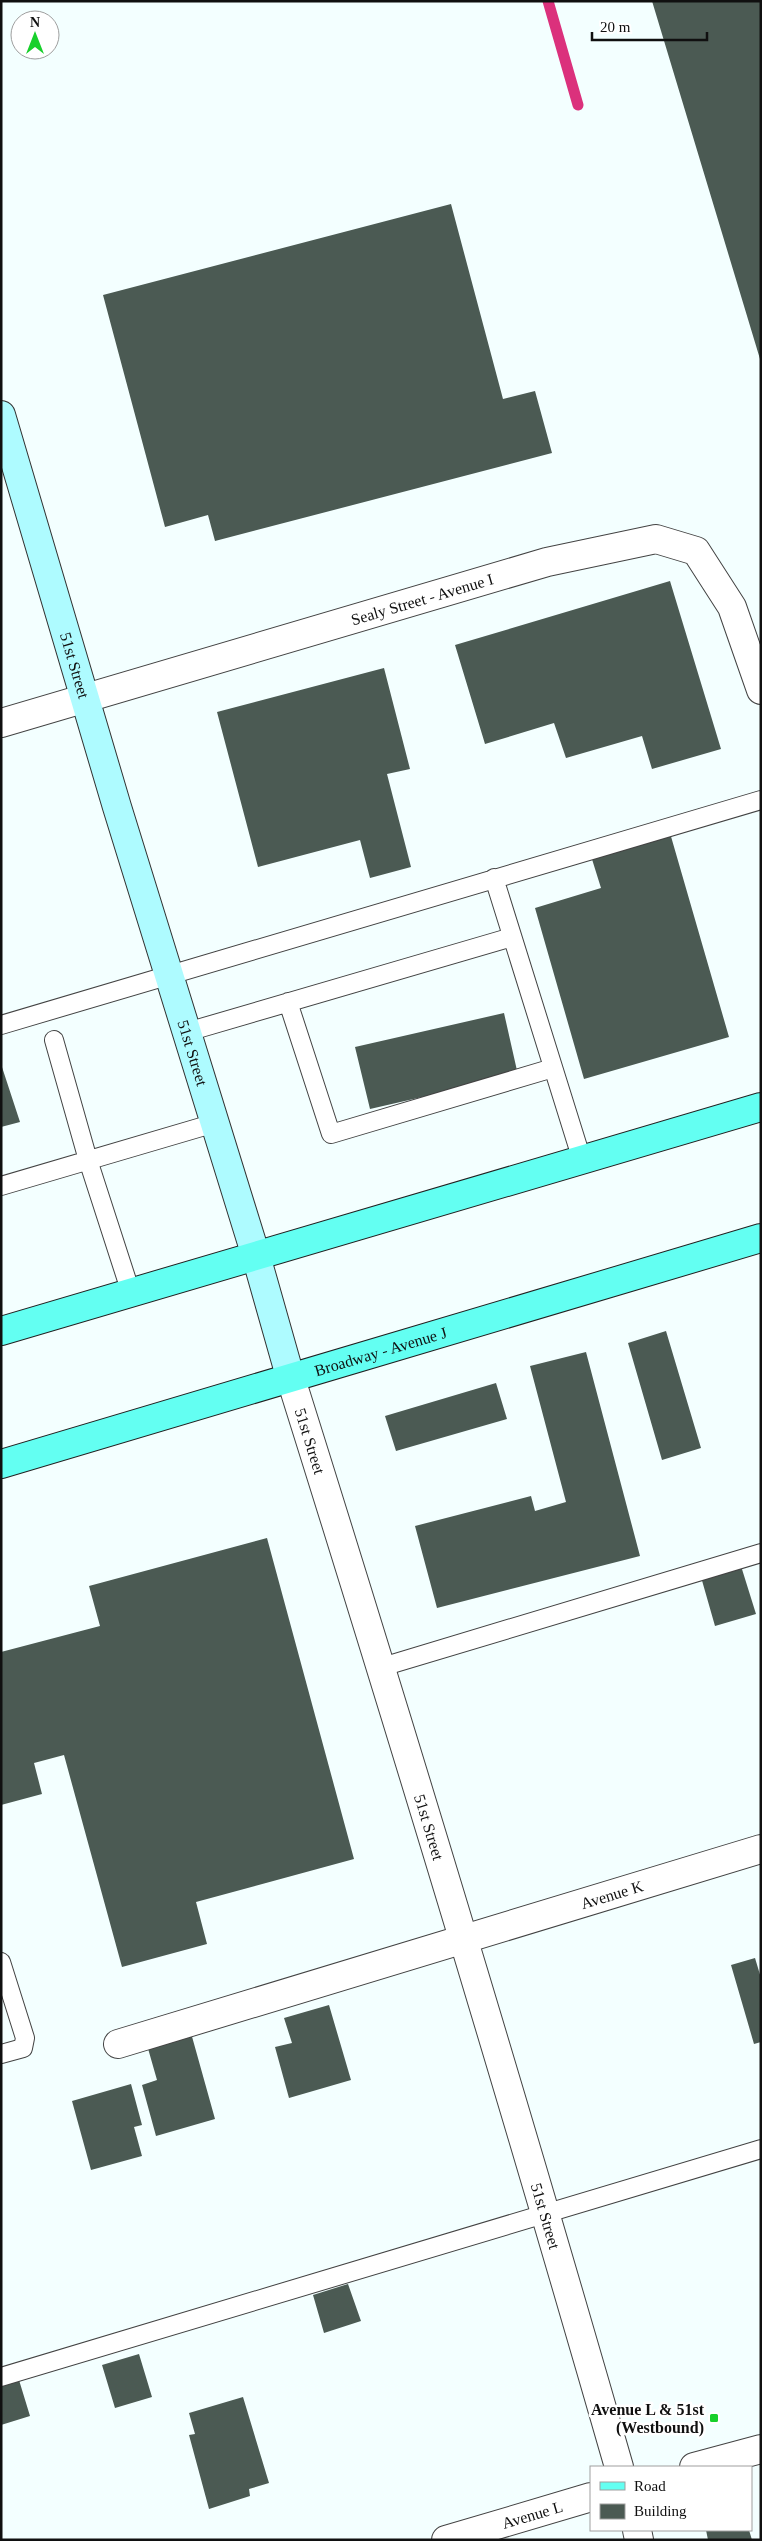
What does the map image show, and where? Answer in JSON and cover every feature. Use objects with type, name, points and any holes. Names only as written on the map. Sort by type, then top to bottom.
[{"type":"main road","name":"51st Street","points":[[1,414],[85,699],[256,1256],[290,1376]]},
{"type":"main road","points":[[1,1331],[761,1107]]},
{"type":"main road","name":"Broadway - Avenue J","points":[[1,1464],[290,1376],[761,1238]]},
{"type":"street","name":"Sealy Street - Avenue I","points":[[1,723],[547,562],[656,539],[696,551],[732,607],[761,690]]},
{"type":"street","name":"51st Street","points":[[290,1376],[382,1667],[546,2212],[619,2466]]},
{"type":"street","name":"Avenue K","points":[[118,2044],[761,1849]]},
{"type":"street","points":[[698,2466],[761,2448]]},
{"type":"street","name":"Avenue L","points":[[446,2540],[590,2497]]},
{"type":"lane","points":[[1,1025],[761,800]]},
{"type":"lane","points":[[494,878],[582,1160]]},
{"type":"lane","points":[[187,1032],[512,937]]},
{"type":"lane","points":[[288,1002],[330,1134],[553,1068]]},
{"type":"lane","points":[[54,1040],[88,1160],[131,1293]]},
{"type":"lane","points":[[1,1186],[215,1123]]},
{"type":"lane","points":[[382,1667],[761,1553]]},
{"type":"lane","points":[[1,1962],[25,2044],[23,2048],[1,2054]]},
{"type":"lane","points":[[1,2377],[546,2212],[761,2150]]},
{"type":"building","points":[[652,1],[761,1],[761,359],[760,359]]},
{"type":"building","points":[[451,204],[503,399],[535,391],[552,453],[215,541],[208,515],[165,527],[103,295]]},
{"type":"building","points":[[670,581],[721,749],[652,769],[642,736],[566,758],[554,723],[485,744],[455,645]]},
{"type":"building","points":[[384,668],[410,769],[387,774],[411,867],[370,878],[360,840],[258,867],[217,712]]},
{"type":"building","points":[[670,833],[729,1037],[584,1079],[535,908],[601,888],[591,856]]},
{"type":"building","points":[[504,1013],[518,1075],[370,1109],[355,1047]]},
{"type":"building","points":[[1,1064],[20,1122],[1,1127]]},
{"type":"building","points":[[666,1331],[701,1448],[662,1460],[628,1343]]},
{"type":"building","points":[[586,1352],[640,1556],[437,1608],[415,1526],[531,1496],[535,1511],[566,1502],[530,1366]]},
{"type":"building","points":[[496,1383],[507,1419],[396,1451],[385,1416]]},
{"type":"building","points":[[267,1538],[354,1859],[196,1902],[207,1944],[122,1967],[64,1755],[34,1763],[42,1794],[1,1805],[1,1652],[100,1626],[89,1586]]},
{"type":"building","points":[[741,1566],[756,1614],[715,1626],[701,1577]]},
{"type":"building","points":[[755,1958],[761,1978],[761,2042],[754,2044],[731,1965]]},
{"type":"building","points":[[329,2005],[351,2080],[289,2098],[275,2047],[292,2043],[284,2018]]},
{"type":"building","points":[[191,2033],[215,2119],[156,2136],[142,2085],[157,2080],[147,2045]]},
{"type":"building","points":[[131,2084],[142,2125],[134,2127],[142,2156],[91,2170],[72,2101]]},
{"type":"building","points":[[348,2284],[361,2321],[324,2333],[313,2295]]},
{"type":"building","points":[[139,2354],[152,2397],[115,2408],[102,2365]]},
{"type":"building","points":[[19,2380],[30,2416],[1,2425],[1,2386]]},
{"type":"building","points":[[243,2397],[269,2483],[249,2489],[250,2496],[209,2509],[189,2435],[195,2434],[189,2413]]},
{"type":"building","points":[[706,2531],[749,2531],[752,2540],[708,2540]]},
{"type":"waterway","points":[[548,1],[578,105]]},
{"type":"place","name":"Avenue L & 51st (Westbound)","points":[[714,2418]]}]
